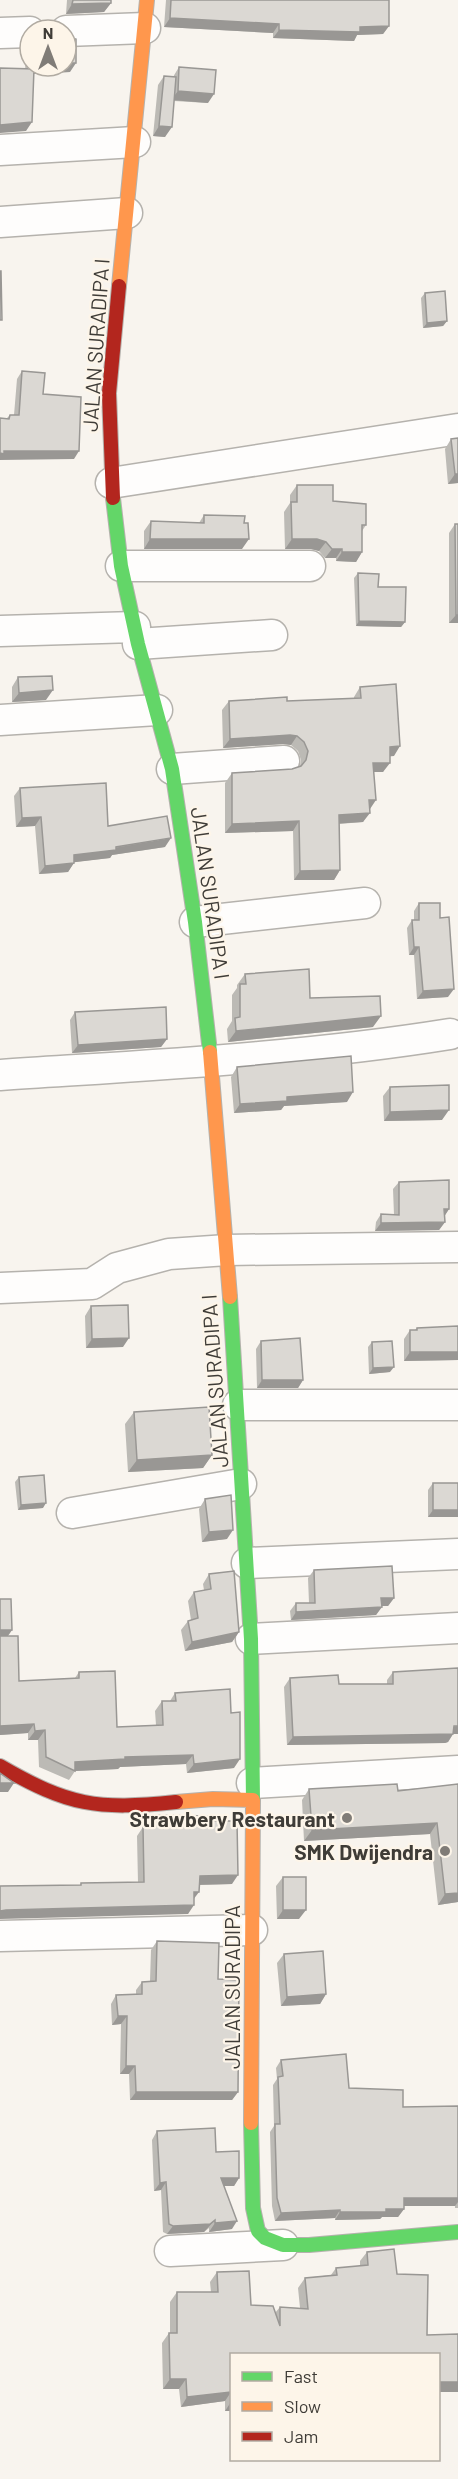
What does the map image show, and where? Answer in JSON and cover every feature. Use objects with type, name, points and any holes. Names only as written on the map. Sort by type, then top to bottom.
[{"type":"street","points":[[78,28],[146,14]]},
{"type":"street","name":"JALAN SURADIPA I","points":[[146,14],[135,142],[108,393],[111,483],[121,566],[136,635],[172,770],[195,922],[210,1060],[238,1405],[251,1639],[252,1792]]},
{"type":"street","points":[[0,33],[18,32]]},
{"type":"street","points":[[0,150],[135,142]]},
{"type":"street","points":[[0,222],[127,213]]},
{"type":"street","points":[[111,483],[458,429]]},
{"type":"street","points":[[121,566],[310,566]]},
{"type":"street","points":[[0,631],[136,635],[272,635]]},
{"type":"street","points":[[0,720],[157,710]]},
{"type":"street","points":[[172,770],[285,761]]},
{"type":"street","points":[[195,922],[365,903]]},
{"type":"street","points":[[0,1075],[377,1046],[450,1034]]},
{"type":"street","points":[[0,1288],[92,1284],[117,1268],[170,1254],[226,1250],[458,1247]]},
{"type":"street","points":[[238,1405],[458,1405]]},
{"type":"street","points":[[72,1514],[242,1484]]},
{"type":"street","points":[[247,1563],[458,1554]]},
{"type":"street","points":[[251,1639],[458,1628]]},
{"type":"street","points":[[0,1766],[44,1792],[71,1801],[92,1804],[148,1804],[215,1799],[252,1792],[458,1771]]},
{"type":"street","name":"JALAN SURADIPA","points":[[252,1792],[251,2140],[254,2220],[261,2235],[283,2245]]},
{"type":"street","points":[[0,1936],[252,1930]]},
{"type":"street","points":[[170,2251],[309,2245],[458,2232]]},
{"type":"building","points":[[73,0],[111,0],[111,3],[72,4]]},
{"type":"building","points":[[171,0],[389,0],[389,26],[360,27],[360,32],[279,30],[279,24],[170,18]]},
{"type":"building","points":[[179,67],[216,70],[214,94],[178,91]]},
{"type":"building","points":[[0,68],[18,69],[18,78],[34,78],[32,122],[0,125]]},
{"type":"building","points":[[164,76],[176,77],[172,127],[159,126]]},
{"type":"building","points":[[1,271],[2,320],[0,320]]},
{"type":"building","points":[[445,291],[447,321],[427,323],[425,293]]},
{"type":"building","points":[[22,371],[45,373],[43,394],[81,397],[79,451],[4,451],[4,454],[0,453],[0,418],[9,419],[10,415],[19,415]]},
{"type":"building","points":[[458,438],[458,474],[455,474],[451,439]]},
{"type":"building","points":[[297,485],[333,485],[333,501],[366,504],[366,525],[362,525],[362,552],[342,552],[342,549],[332,549],[326,542],[317,539],[292,539],[291,502],[297,502]]},
{"type":"building","points":[[204,515],[245,516],[244,523],[248,523],[249,539],[150,539],[151,521],[204,523]]},
{"type":"building","points":[[455,524],[458,524],[458,615],[456,615]]},
{"type":"building","points":[[358,573],[379,574],[378,587],[406,587],[405,622],[359,621]]},
{"type":"building","points":[[52,676],[53,690],[19,693],[18,677]]},
{"type":"building","points":[[396,684],[400,746],[390,747],[390,763],[373,763],[376,800],[369,800],[370,813],[339,815],[340,870],[300,871],[299,821],[232,824],[232,773],[292,769],[301,766],[306,760],[308,751],[304,742],[297,736],[230,739],[229,701],[287,697],[287,701],[361,698],[360,687]]},
{"type":"building","points":[[106,783],[108,826],[167,816],[171,838],[116,847],[116,850],[74,855],[74,863],[45,866],[41,817],[22,818],[20,788]]},
{"type":"building","points":[[419,903],[440,903],[440,918],[449,917],[454,989],[423,991],[419,947],[414,947],[412,920],[419,920]]},
{"type":"building","points":[[309,969],[310,998],[380,996],[381,1016],[236,1031],[235,1018],[240,1017],[240,984],[246,984],[245,974]]},
{"type":"building","points":[[166,1007],[167,1039],[78,1045],[75,1012]]},
{"type":"building","points":[[351,1056],[353,1092],[287,1097],[287,1101],[240,1104],[237,1067]]},
{"type":"building","points":[[449,1085],[449,1110],[390,1112],[390,1087]]},
{"type":"building","points":[[449,1180],[449,1209],[444,1209],[445,1222],[381,1223],[381,1214],[399,1215],[399,1182]]},
{"type":"building","points":[[128,1305],[129,1338],[92,1339],[91,1306]]},
{"type":"building","points":[[458,1326],[458,1352],[410,1352],[410,1330]]},
{"type":"building","points":[[300,1338],[303,1380],[262,1380],[261,1341]]},
{"type":"building","points":[[392,1341],[394,1367],[373,1368],[372,1342]]},
{"type":"building","points":[[209,1407],[212,1455],[137,1460],[134,1412]]},
{"type":"building","points":[[44,1475],[46,1503],[21,1505],[19,1477]]},
{"type":"building","points":[[433,1483],[458,1483],[458,1510],[433,1510]]},
{"type":"building","points":[[231,1495],[233,1530],[209,1532],[205,1499]]},
{"type":"building","points":[[392,1566],[394,1598],[381,1598],[382,1607],[296,1612],[296,1603],[315,1603],[314,1570]]},
{"type":"building","points":[[234,1571],[239,1632],[192,1642],[188,1621],[198,1618],[194,1592],[211,1589],[209,1574]]},
{"type":"building","points":[[0,1599],[11,1599],[12,1630],[0,1630]]},
{"type":"building","points":[[0,1636],[18,1636],[19,1681],[79,1678],[79,1672],[115,1671],[117,1727],[163,1725],[162,1701],[176,1701],[175,1693],[230,1689],[231,1713],[240,1712],[240,1759],[194,1764],[193,1755],[125,1757],[125,1759],[75,1762],[75,1771],[46,1757],[45,1730],[35,1731],[34,1724],[0,1726]]},
{"type":"building","points":[[458,1668],[458,1726],[454,1726],[453,1734],[293,1737],[290,1678],[338,1675],[339,1684],[393,1684],[393,1672]]},
{"type":"building","points":[[0,1773],[14,1783],[0,1783]]},
{"type":"building","points":[[397,1784],[398,1791],[458,1784],[458,1893],[445,1894],[437,1823],[312,1830],[309,1789]]},
{"type":"building","points":[[151,1815],[213,1816],[213,1821],[237,1821],[238,1875],[200,1876],[199,1892],[194,1892],[194,1905],[0,1911],[0,1886],[144,1882],[143,1827],[151,1827]]},
{"type":"building","points":[[283,1877],[306,1877],[306,1910],[283,1910]]},
{"type":"building","points":[[157,1941],[219,1943],[218,1979],[239,1980],[238,2092],[136,2092],[135,2066],[126,2066],[127,2016],[118,2016],[116,1995],[142,1994],[142,1982],[156,1981]]},
{"type":"building","points":[[323,1951],[326,1994],[287,1997],[284,1954]]},
{"type":"building","points":[[346,2054],[349,2088],[403,2090],[403,2107],[458,2106],[458,2198],[404,2198],[404,2209],[386,2209],[386,2212],[340,2212],[340,2210],[281,2213],[277,2198],[275,2124],[280,2124],[278,2077],[283,2076],[281,2060]]},
{"type":"building","points":[[215,2128],[216,2152],[239,2151],[239,2178],[221,2178],[237,2221],[215,2223],[215,2220],[210,2224],[173,2226],[169,2224],[166,2182],[160,2183],[157,2131]]},
{"type":"building","points":[[394,2249],[397,2274],[428,2275],[427,2335],[458,2334],[458,2382],[440,2382],[440,2353],[230,2353],[230,2392],[187,2397],[186,2379],[170,2379],[169,2333],[177,2333],[177,2292],[218,2292],[217,2272],[249,2271],[251,2305],[273,2306],[280,2326],[280,2307],[308,2309],[305,2278],[337,2275],[336,2268],[368,2265],[367,2252]]},
{"type":"traffic: fast","points":[[113,498],[121,566],[138,644],[172,769],[195,922],[210,1052]]},
{"type":"traffic: fast","points":[[230,1297],[251,1639],[253,1800]]},
{"type":"traffic: fast","points":[[251,2123],[253,2208],[258,2231],[265,2238],[283,2245],[309,2245],[458,2232]]},
{"type":"traffic: slow","points":[[119,286],[147,0]]},
{"type":"traffic: slow","points":[[210,1052],[230,1297]]},
{"type":"traffic: slow","points":[[176,1802],[213,1799],[253,1800],[251,2123]]},
{"type":"traffic: jam","points":[[113,498],[109,393],[119,286]]},
{"type":"traffic: jam","points":[[0,1766],[46,1790],[84,1802],[104,1805],[176,1802]]},
{"type":"place","name":"Strawbery Restaurant","points":[[347,1818]]},
{"type":"place","name":"SMK Dwijendra","points":[[445,1851]]}]
